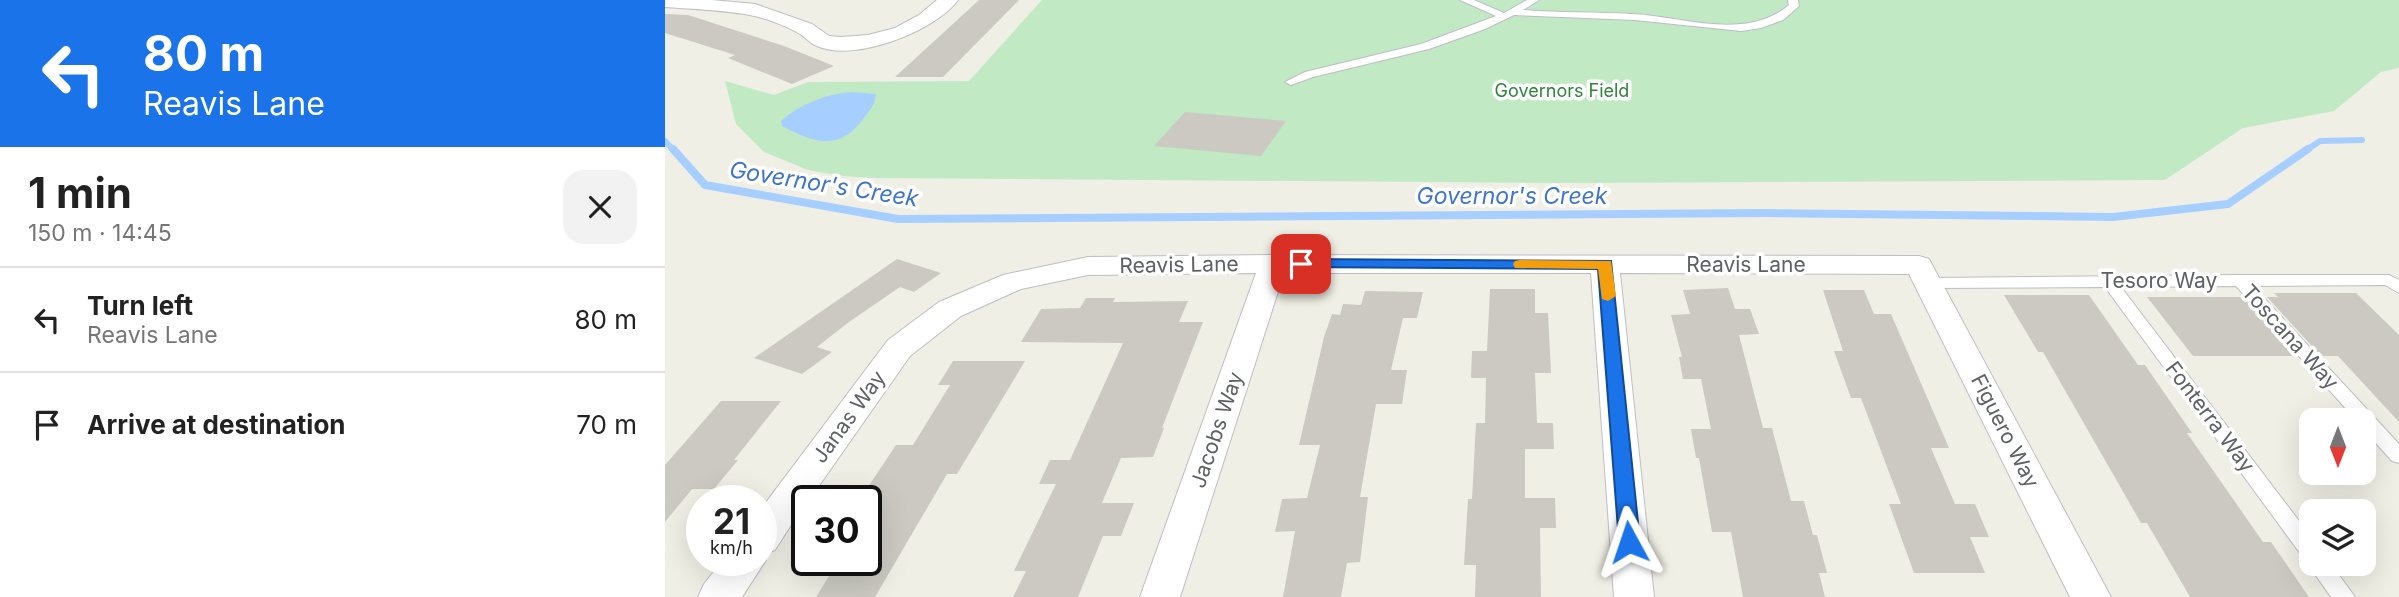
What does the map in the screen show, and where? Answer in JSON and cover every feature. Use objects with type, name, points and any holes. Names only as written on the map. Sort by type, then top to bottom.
[{"type":"street","points":[[755,10],[779,0]]},
{"type":"street","points":[[665,1],[755,10],[805,28],[824,42],[869,41],[913,27],[949,0]]},
{"type":"street","name":"Jacobs Way","points":[[1160,597],[1273,264]]},
{"type":"street","points":[[1605,264],[1634,597]]},
{"type":"street","name":"Reavis Lane","points":[[950,309],[1013,281],[1087,266],[1605,264],[1924,274]]},
{"type":"street","name":"Figuero Way","points":[[1924,274],[2091,597]]},
{"type":"street","name":"Janas Way","points":[[777,516],[899,348],[950,309]]},
{"type":"street","points":[[718,597],[733,576]]},
{"type":"lane","points":[[1465,0],[1507,14],[1659,18],[1696,27],[1761,24],[1785,17],[1794,6],[1793,0]]},
{"type":"lane","points":[[1291,82],[1309,74],[1426,46],[1507,14],[1534,0]]},
{"type":"lane","name":"Tesoro Way","points":[[1924,274],[2109,281],[2239,280],[2394,284]]},
{"type":"lane","name":"Toscana Way","points":[[2239,280],[2399,456]]},
{"type":"lane","name":"Fonterra Way","points":[[2109,281],[2299,537]]},
{"type":"lane","points":[[2328,576],[2344,597]]},
{"type":"green space","name":"Governors Field","points":[[1042,0],[2399,0],[2399,68],[2381,72],[2334,111],[2243,128],[2165,180],[1566,183],[873,178],[808,170],[764,152],[736,124],[725,81],[774,95],[808,82],[969,81]]},
{"type":"water","points":[[852,92],[876,94],[868,112],[855,129],[845,136],[836,140],[815,140],[782,126],[781,121],[805,105],[833,95]]},
{"type":"building","points":[[979,0],[1019,0],[943,77],[895,77]]},
{"type":"building","points":[[665,14],[688,15],[784,46],[834,66],[792,84],[728,58],[735,55],[665,33]]},
{"type":"building","points":[[1185,112],[1286,121],[1261,156],[1154,146]]},
{"type":"building","points":[[897,259],[941,273],[914,292],[900,287],[849,322],[817,347],[832,352],[802,374],[754,358]]},
{"type":"building","points":[[1728,288],[1735,309],[1750,309],[1759,334],[1739,335],[1763,428],[1772,428],[1791,501],[1804,501],[1813,535],[1817,535],[1827,573],[1819,573],[1825,597],[1743,597],[1731,532],[1712,532],[1691,429],[1711,429],[1701,379],[1683,379],[1679,357],[1682,357],[1671,315],[1690,314],[1683,290]]},
{"type":"building","points":[[1490,289],[1535,289],[1535,313],[1548,313],[1551,373],[1535,373],[1537,423],[1553,423],[1554,449],[1525,449],[1525,498],[1555,498],[1556,528],[1540,528],[1541,597],[1475,597],[1476,565],[1464,565],[1468,499],[1472,499],[1476,423],[1485,423],[1486,378],[1471,378],[1472,351],[1487,351]]},
{"type":"building","points":[[1823,290],[1864,290],[1874,314],[1891,314],[1949,448],[1931,448],[1955,504],[1975,504],[1989,537],[1970,537],[1985,573],[1914,573],[1889,504],[1901,504],[1861,398],[1851,398],[1834,351],[1843,351]]},
{"type":"building","points":[[1365,291],[1423,292],[1417,318],[1403,318],[1391,370],[1407,370],[1402,404],[1376,404],[1360,497],[1368,497],[1360,562],[1347,563],[1341,597],[1283,597],[1295,531],[1275,532],[1282,499],[1307,498],[1320,445],[1299,445],[1324,337],[1332,314],[1340,315],[1343,304],[1361,305]]},
{"type":"building","points":[[2274,293],[2356,293],[2399,335],[2399,422],[2338,356],[2321,356],[2267,297],[2278,297]]},
{"type":"building","points":[[2004,295],[2089,295],[2138,365],[2145,365],[2192,433],[2187,433],[2263,542],[2271,542],[2309,597],[2190,597],[2147,523],[2141,523],[2043,352],[2038,352]]},
{"type":"building","points":[[2147,297],[2243,297],[2295,356],[2193,356]]},
{"type":"building","points":[[1086,298],[1115,298],[1113,302],[1188,301],[1179,322],[1203,322],[1153,457],[1121,458],[1102,503],[1134,503],[1121,536],[1103,536],[1078,597],[1013,597],[1026,571],[1014,571],[1056,484],[1039,484],[1050,460],[1070,460],[1123,343],[1021,342],[1041,309],[1080,308]]},
{"type":"building","points":[[953,361],[1025,361],[957,474],[947,474],[875,597],[816,597],[829,576],[882,576],[882,485],[869,485],[896,445],[913,445],[950,385],[938,385]]},
{"type":"building","points":[[721,401],[781,401],[717,485],[686,485],[686,496],[665,522],[665,465]]},
{"type":"waterway","name":"Governor's Creek","points":[[2308,149],[2320,141],[2362,140]]},
{"type":"waterway","name":"Governor's Creek","points":[[665,141],[674,151]]},
{"type":"waterway","name":"Governor's Creek","points":[[673,149],[705,185],[898,219],[1764,213],[2113,217],[2228,204],[2308,149]]},
{"type":"slow traffic","points":[[1520,264],[1605,264],[1608,296]]},
{"type":"route","points":[[1301,264],[1605,264],[1629,542]]}]
